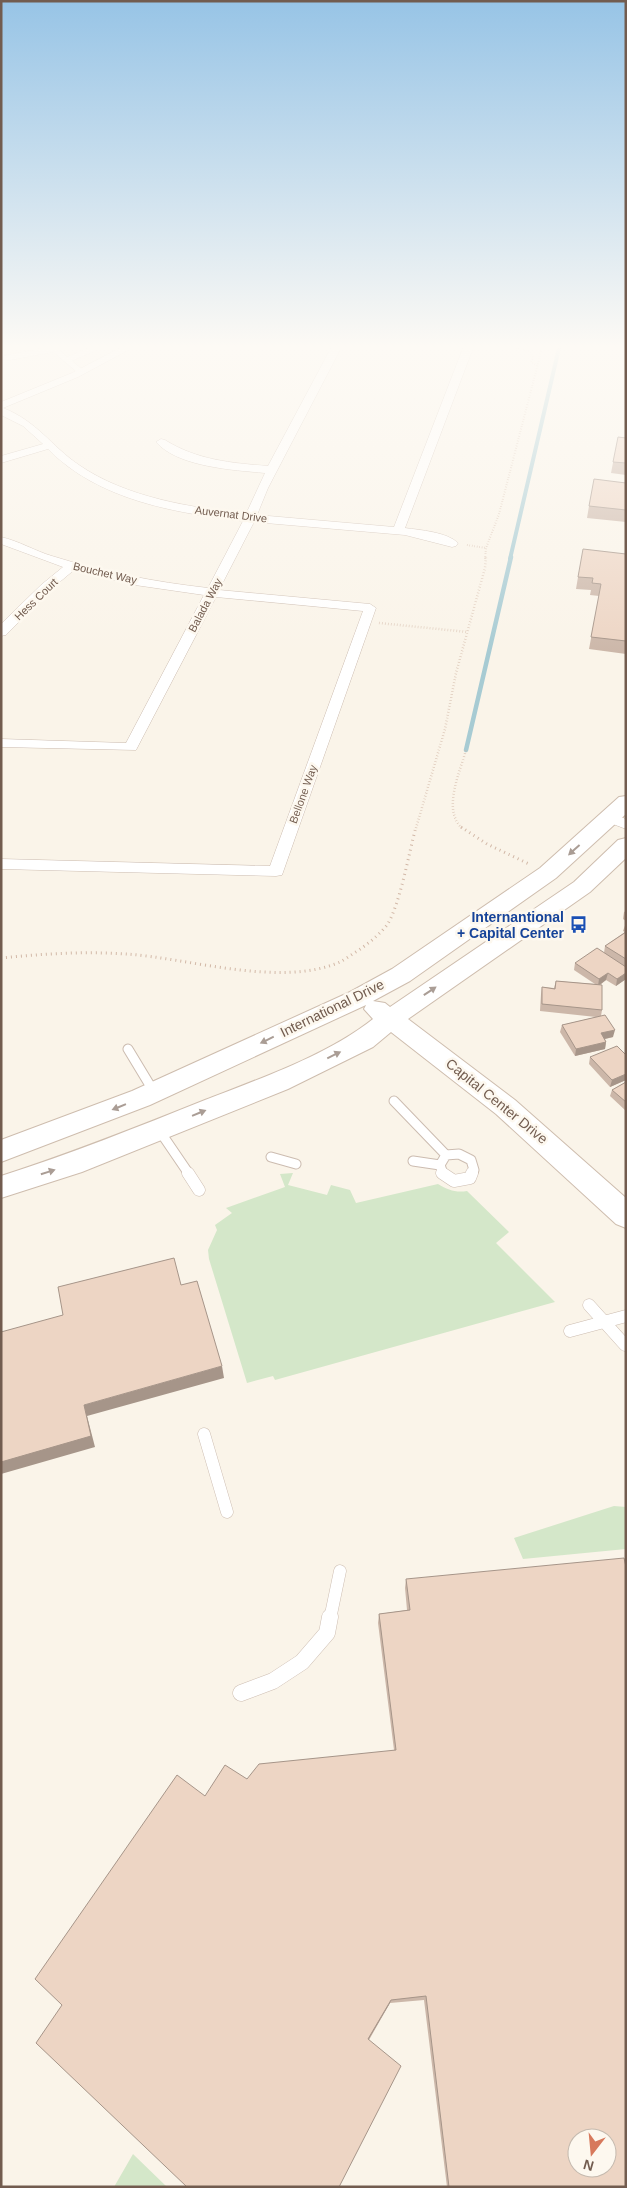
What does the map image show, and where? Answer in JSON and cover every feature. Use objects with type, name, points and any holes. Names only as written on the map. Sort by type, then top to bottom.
[{"type":"main road","name":"International Drive","points":[[1,1151],[154,1092],[359,998],[401,975],[443,947],[548,873],[621,814]]},
{"type":"main road","points":[[1,1187],[72,1164],[288,1078],[364,1040],[390,1018],[582,887],[626,845]]},
{"type":"main road","name":"Capital Center Drive","points":[[359,998],[390,1018],[454,1065],[510,1110],[568,1160],[626,1216]]},
{"type":"main road","points":[[1,1164],[53,1132]]},
{"type":"street","points":[[1,460],[33,450]]},
{"type":"street","name":"Auvernat Drive","points":[[56,450],[73,466],[90,476],[134,495],[188,509],[398,531],[435,536],[452,543]]},
{"type":"street","points":[[174,450],[193,458],[222,464],[271,470]]},
{"type":"street","name":"Balada Way","points":[[1,744],[131,747],[251,517],[262,488],[282,450]]},
{"type":"street","points":[[398,531],[429,450]]},
{"type":"street","name":"Bouchet Way","points":[[1,540],[72,566],[135,580],[212,592]]},
{"type":"street","name":"Hess Court","points":[[1,632],[45,588],[72,566]]},
{"type":"street","points":[[212,592],[370,608],[365,622]]},
{"type":"street","name":"Bellone Way","points":[[1,864],[276,871],[365,622]]},
{"type":"lane","points":[[128,1049],[154,1092]]},
{"type":"lane","points":[[394,1101],[446,1155]]},
{"type":"lane","points":[[159,1130],[199,1190]]},
{"type":"lane","points":[[460,1154],[471,1160],[474,1165],[472,1175],[461,1181],[448,1179],[440,1170],[440,1164],[446,1155],[460,1154]]},
{"type":"lane","points":[[272,1157],[296,1164]]},
{"type":"lane","points":[[413,1161],[440,1164]]},
{"type":"lane","points":[[589,1305],[625,1345]]},
{"type":"lane","points":[[570,1332],[626,1316]]},
{"type":"lane","points":[[204,1434],[227,1512]]},
{"type":"lane","points":[[241,1693],[274,1681],[302,1662],[327,1633],[340,1571]]},
{"type":"path","points":[[1,958],[81,952],[128,954],[253,970],[302,971],[339,962],[371,942],[387,926],[393,913],[431,771],[446,729],[456,674],[485,568],[486,548],[499,514],[516,450]]},
{"type":"path","points":[[365,622],[468,632]]},
{"type":"path","points":[[466,750],[454,800],[453,817],[455,822],[466,832],[531,866]]},
{"type":"green space","points":[[293,1173],[288,1185],[327,1195],[331,1185],[350,1190],[356,1203],[438,1184],[459,1192],[467,1191],[509,1232],[496,1243],[555,1302],[275,1380],[273,1376],[247,1383],[209,1259],[208,1250],[217,1230],[215,1225],[232,1213],[226,1208],[285,1187],[280,1174]]},
{"type":"green space","points":[[614,1506],[626,1507],[626,1549],[523,1559],[514,1538]]},
{"type":"green space","points":[[133,2154],[167,2187],[114,2187]]},
{"type":"building","points":[[615,450],[626,450],[626,463],[613,462]]},
{"type":"building","points":[[594,479],[626,483],[626,510],[589,506]]},
{"type":"building","points":[[583,549],[626,554],[626,641],[591,637],[601,584],[592,583],[593,578],[578,577]]},
{"type":"building","points":[[626,932],[626,959],[605,946]]},
{"type":"building","points":[[597,948],[626,967],[626,973],[617,979],[608,973],[599,979],[575,963]]},
{"type":"building","points":[[556,981],[602,985],[602,1010],[542,1004],[542,987],[555,989]]},
{"type":"building","points":[[605,1015],[615,1030],[601,1033],[606,1042],[576,1049],[562,1025]]},
{"type":"building","points":[[617,1046],[626,1055],[626,1074],[612,1080],[590,1057]]},
{"type":"building","points":[[626,1082],[626,1102],[612,1090]]},
{"type":"building","points":[[174,1258],[181,1285],[197,1281],[222,1366],[84,1405],[91,1436],[1,1462],[1,1332],[63,1315],[58,1287]]},
{"type":"building","points":[[624,1558],[626,1567],[626,2187],[449,2187],[426,1996],[391,2000],[368,2039],[401,2066],[339,2187],[187,2187],[36,2043],[62,2005],[35,1979],[177,1775],[205,1796],[225,1765],[247,1779],[259,1764],[396,1750],[379,1614],[410,1610],[406,1579]]},
{"type":"waterway","points":[[510,559],[535,450]]},
{"type":"waterway","points":[[466,750],[511,557]]},
{"type":"place","name":"Internantional + Capital Center","points":[[578,925]]}]
